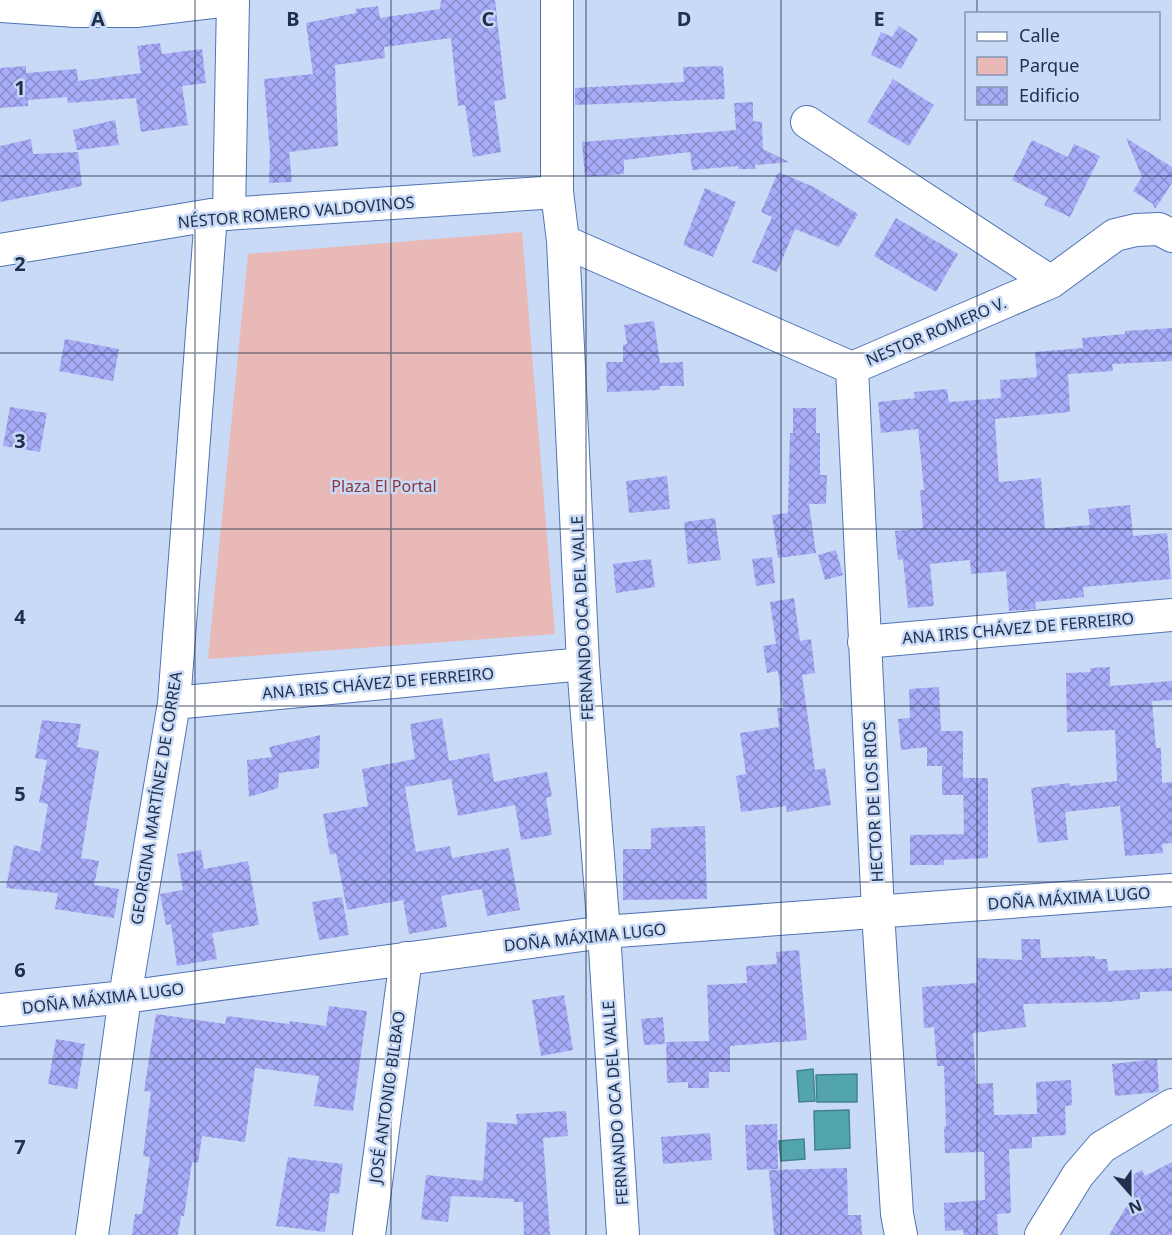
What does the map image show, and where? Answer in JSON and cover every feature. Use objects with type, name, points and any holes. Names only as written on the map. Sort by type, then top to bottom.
[{"type":"street","points":[[0,6],[76,11],[136,11],[228,0]]},
{"type":"street","name":"GEORGINA MARTÍNEZ DE CORREA","points":[[92,1235],[124,997],[174,703],[220,214],[233,0]]},
{"type":"street","name":"FERNANDO OCA DEL VALLE","points":[[557,0],[557,192],[563,241],[583,664],[604,932],[623,1235]]},
{"type":"street","points":[[807,122],[1051,282]]},
{"type":"street","name":"NÉSTOR ROMERO VALDOVINOS","points":[[0,250],[220,214],[557,192]]},
{"type":"street","name":"NESTOR ROMERO V.","points":[[563,241],[852,368],[1051,282],[1115,235],[1136,230],[1159,229],[1172,236]]},
{"type":"street","name":"HECTOR DE LOS RIOS","points":[[852,368],[878,912],[897,1214],[902,1235]]},
{"type":"street","name":"ANA IRIS CHÁVEZ DE FERREIRO","points":[[864,642],[1172,615]]},
{"type":"street","name":"ANA IRIS CHÁVEZ DE FERREIRO","points":[[174,703],[583,664]]},
{"type":"street","name":"DOÑA MÁXIMA LUGO","points":[[0,1010],[124,997],[604,932],[1172,890]]},
{"type":"street","name":"JOSÉ ANTONIO BILBAO","points":[[369,1235],[406,958]]},
{"type":"street","points":[[1041,1235],[1078,1175],[1102,1147],[1172,1106]]},
{"type":"green space","name":"Plaza El Portal","points":[[522,232],[555,634],[208,659],[248,254]]},
{"type":"shaded area","points":[[813,1069],[815,1101],[799,1102],[797,1071]]},
{"type":"shaded area","points":[[857,1074],[857,1102],[817,1102],[816,1075]]},
{"type":"shaded area","points":[[849,1110],[850,1148],[815,1150],[814,1111]]},
{"type":"shaded area","points":[[804,1139],[805,1159],[781,1161],[779,1141]]},
{"type":"building","points":[[441,0],[495,0],[506,99],[494,101],[501,152],[473,157],[465,105],[458,106],[451,38],[384,47],[385,58],[335,65],[338,146],[289,152],[292,182],[269,183],[270,152],[264,79],[313,74],[306,23],[356,13],[356,9],[378,6],[380,18],[440,9]]},
{"type":"building","points":[[899,26],[918,39],[901,69],[871,55],[881,32],[892,37]]},
{"type":"building","points":[[160,43],[162,54],[202,49],[206,83],[182,86],[188,125],[141,132],[136,98],[68,103],[67,97],[28,100],[28,106],[0,108],[0,68],[26,66],[26,73],[77,69],[78,81],[141,73],[137,46]]},
{"type":"building","points":[[723,66],[725,99],[575,105],[575,88],[684,82],[683,67]]},
{"type":"building","points":[[893,79],[934,105],[909,146],[867,122]]},
{"type":"building","points":[[753,102],[753,121],[762,122],[763,149],[789,162],[755,165],[755,169],[738,169],[738,166],[692,170],[690,152],[624,160],[624,174],[585,177],[582,142],[736,130],[734,103]]},
{"type":"building","points":[[115,120],[119,145],[77,150],[73,130]]},
{"type":"building","points":[[1126,138],[1172,167],[1172,183],[1155,209],[1153,204],[1133,191],[1142,177]]},
{"type":"building","points":[[31,139],[33,154],[78,152],[82,186],[0,202],[0,146]]},
{"type":"building","points":[[1032,140],[1068,157],[1074,144],[1100,156],[1070,217],[1044,205],[1048,198],[1012,180]]},
{"type":"building","points":[[778,172],[814,187],[858,214],[839,247],[795,229],[777,272],[752,262],[772,217],[761,212]]},
{"type":"building","points":[[705,188],[736,202],[713,257],[683,245]]},
{"type":"building","points":[[896,218],[958,254],[936,292],[874,256]]},
{"type":"building","points":[[654,321],[660,363],[683,362],[684,386],[660,386],[660,390],[607,392],[606,362],[623,362],[623,345],[627,344],[624,325]]},
{"type":"building","points":[[1172,328],[1172,361],[1112,364],[1113,371],[1068,374],[1070,412],[995,419],[999,482],[1041,478],[1045,529],[1090,525],[1088,509],[1130,505],[1133,536],[1167,533],[1171,579],[1083,587],[1084,597],[1035,602],[1036,609],[1009,611],[1006,571],[971,574],[970,560],[930,564],[934,606],[908,608],[903,559],[898,560],[895,531],[923,528],[920,490],[924,490],[918,429],[881,433],[878,402],[915,398],[914,392],[947,389],[949,402],[1001,398],[1000,380],[1037,377],[1035,352],[1083,348],[1082,338],[1125,334],[1125,331]]},
{"type":"building","points":[[65,339],[119,349],[113,381],[59,371]]},
{"type":"building","points":[[10,407],[47,413],[40,452],[3,446]]},
{"type":"building","points":[[793,408],[816,408],[816,433],[820,433],[820,475],[827,475],[826,504],[809,504],[816,553],[778,558],[772,515],[788,513],[790,433],[793,433]]},
{"type":"building","points":[[667,476],[670,509],[629,513],[626,481]]},
{"type":"building","points":[[715,518],[721,560],[688,564],[684,522]]},
{"type":"building","points":[[836,550],[843,575],[825,580],[818,555]]},
{"type":"building","points":[[772,557],[775,583],[756,586],[752,559]]},
{"type":"building","points":[[651,559],[655,587],[616,593],[613,564]]},
{"type":"building","points":[[794,598],[800,641],[811,639],[815,673],[802,675],[815,770],[825,768],[831,805],[787,812],[786,806],[741,812],[736,776],[746,774],[740,733],[779,727],[777,708],[783,708],[778,671],[767,673],[763,646],[776,644],[770,602]]},
{"type":"building","points":[[1110,667],[1110,686],[1172,681],[1172,700],[1152,701],[1156,748],[1161,748],[1162,783],[1172,782],[1172,843],[1162,844],[1163,853],[1125,856],[1120,806],[1065,812],[1068,840],[1038,843],[1031,788],[1070,783],[1070,786],[1117,781],[1115,730],[1067,732],[1066,673],[1091,672],[1090,668]]},
{"type":"building","points":[[939,687],[941,731],[963,731],[963,795],[942,795],[942,766],[927,766],[927,747],[901,750],[898,719],[910,718],[909,689]]},
{"type":"building","points":[[442,718],[449,761],[489,753],[494,782],[547,772],[552,796],[546,798],[552,835],[521,840],[515,805],[458,816],[451,779],[405,787],[416,852],[450,846],[452,858],[509,848],[520,910],[487,916],[482,889],[441,896],[447,927],[409,934],[403,900],[347,910],[336,853],[330,855],[323,814],[368,806],[362,769],[415,759],[410,724]]},
{"type":"building","points":[[42,720],[81,724],[77,747],[99,751],[81,858],[99,861],[94,885],[119,889],[114,918],[55,909],[58,893],[6,888],[14,845],[40,852],[48,804],[39,802],[47,760],[35,758]]},
{"type":"building","points":[[320,735],[319,768],[279,773],[278,788],[249,797],[247,760],[272,757],[269,747]]},
{"type":"building","points":[[963,778],[988,778],[988,858],[944,860],[944,865],[910,865],[910,835],[964,834]]},
{"type":"building","points":[[705,826],[707,899],[623,900],[623,849],[651,849],[651,828]]},
{"type":"building","points":[[201,850],[204,869],[248,861],[259,925],[212,933],[217,959],[177,966],[171,924],[166,925],[160,894],[183,890],[177,854]]},
{"type":"building","points":[[342,897],[349,935],[319,940],[312,902]]},
{"type":"building","points":[[1021,939],[1040,939],[1041,958],[1095,956],[1095,959],[1107,959],[1108,971],[1172,968],[1172,991],[1140,992],[1140,999],[1109,1002],[1023,1004],[1026,1027],[973,1033],[976,1084],[993,1083],[994,1115],[1037,1114],[1036,1082],[1071,1080],[1072,1105],[1065,1106],[1066,1135],[1032,1137],[1032,1148],[1009,1149],[1011,1213],[997,1214],[998,1235],[964,1235],[963,1230],[945,1231],[944,1203],[985,1200],[984,1152],[945,1153],[944,1066],[937,1066],[934,1027],[924,1028],[922,987],[977,983],[977,958],[1022,960]]},
{"type":"building","points":[[799,950],[807,1040],[730,1046],[730,1072],[709,1072],[709,1088],[688,1088],[688,1082],[667,1083],[666,1042],[709,1041],[707,985],[747,983],[746,966],[777,964],[776,952]]},
{"type":"building","points":[[564,995],[573,1050],[541,1056],[532,1000]]},
{"type":"building","points":[[329,1006],[367,1011],[353,1111],[314,1106],[319,1076],[255,1068],[245,1142],[202,1136],[198,1163],[192,1162],[184,1216],[181,1216],[178,1235],[132,1235],[135,1214],[142,1214],[150,1157],[143,1156],[151,1092],[144,1091],[156,1014],[225,1024],[227,1016],[326,1026]]},
{"type":"building","points":[[663,1017],[665,1044],[644,1045],[641,1019]]},
{"type":"building","points":[[56,1039],[85,1044],[77,1089],[48,1084]]},
{"type":"building","points":[[1157,1059],[1159,1092],[1115,1096],[1112,1064]]},
{"type":"building","points":[[566,1111],[568,1136],[543,1138],[550,1235],[524,1235],[523,1202],[514,1202],[514,1199],[451,1196],[448,1222],[421,1219],[426,1175],[483,1181],[487,1122],[517,1124],[516,1114]]},
{"type":"building","points":[[777,1124],[778,1169],[747,1170],[745,1125]]},
{"type":"building","points":[[710,1133],[712,1160],[663,1164],[661,1137]]},
{"type":"building","points":[[288,1157],[343,1164],[339,1194],[330,1193],[325,1232],[276,1226]]},
{"type":"building","points":[[1172,1162],[1172,1235],[1109,1235],[1131,1199],[1122,1180],[1142,1170],[1145,1176]]},
{"type":"building","points":[[847,1168],[848,1215],[861,1215],[862,1235],[774,1235],[769,1170]]}]
